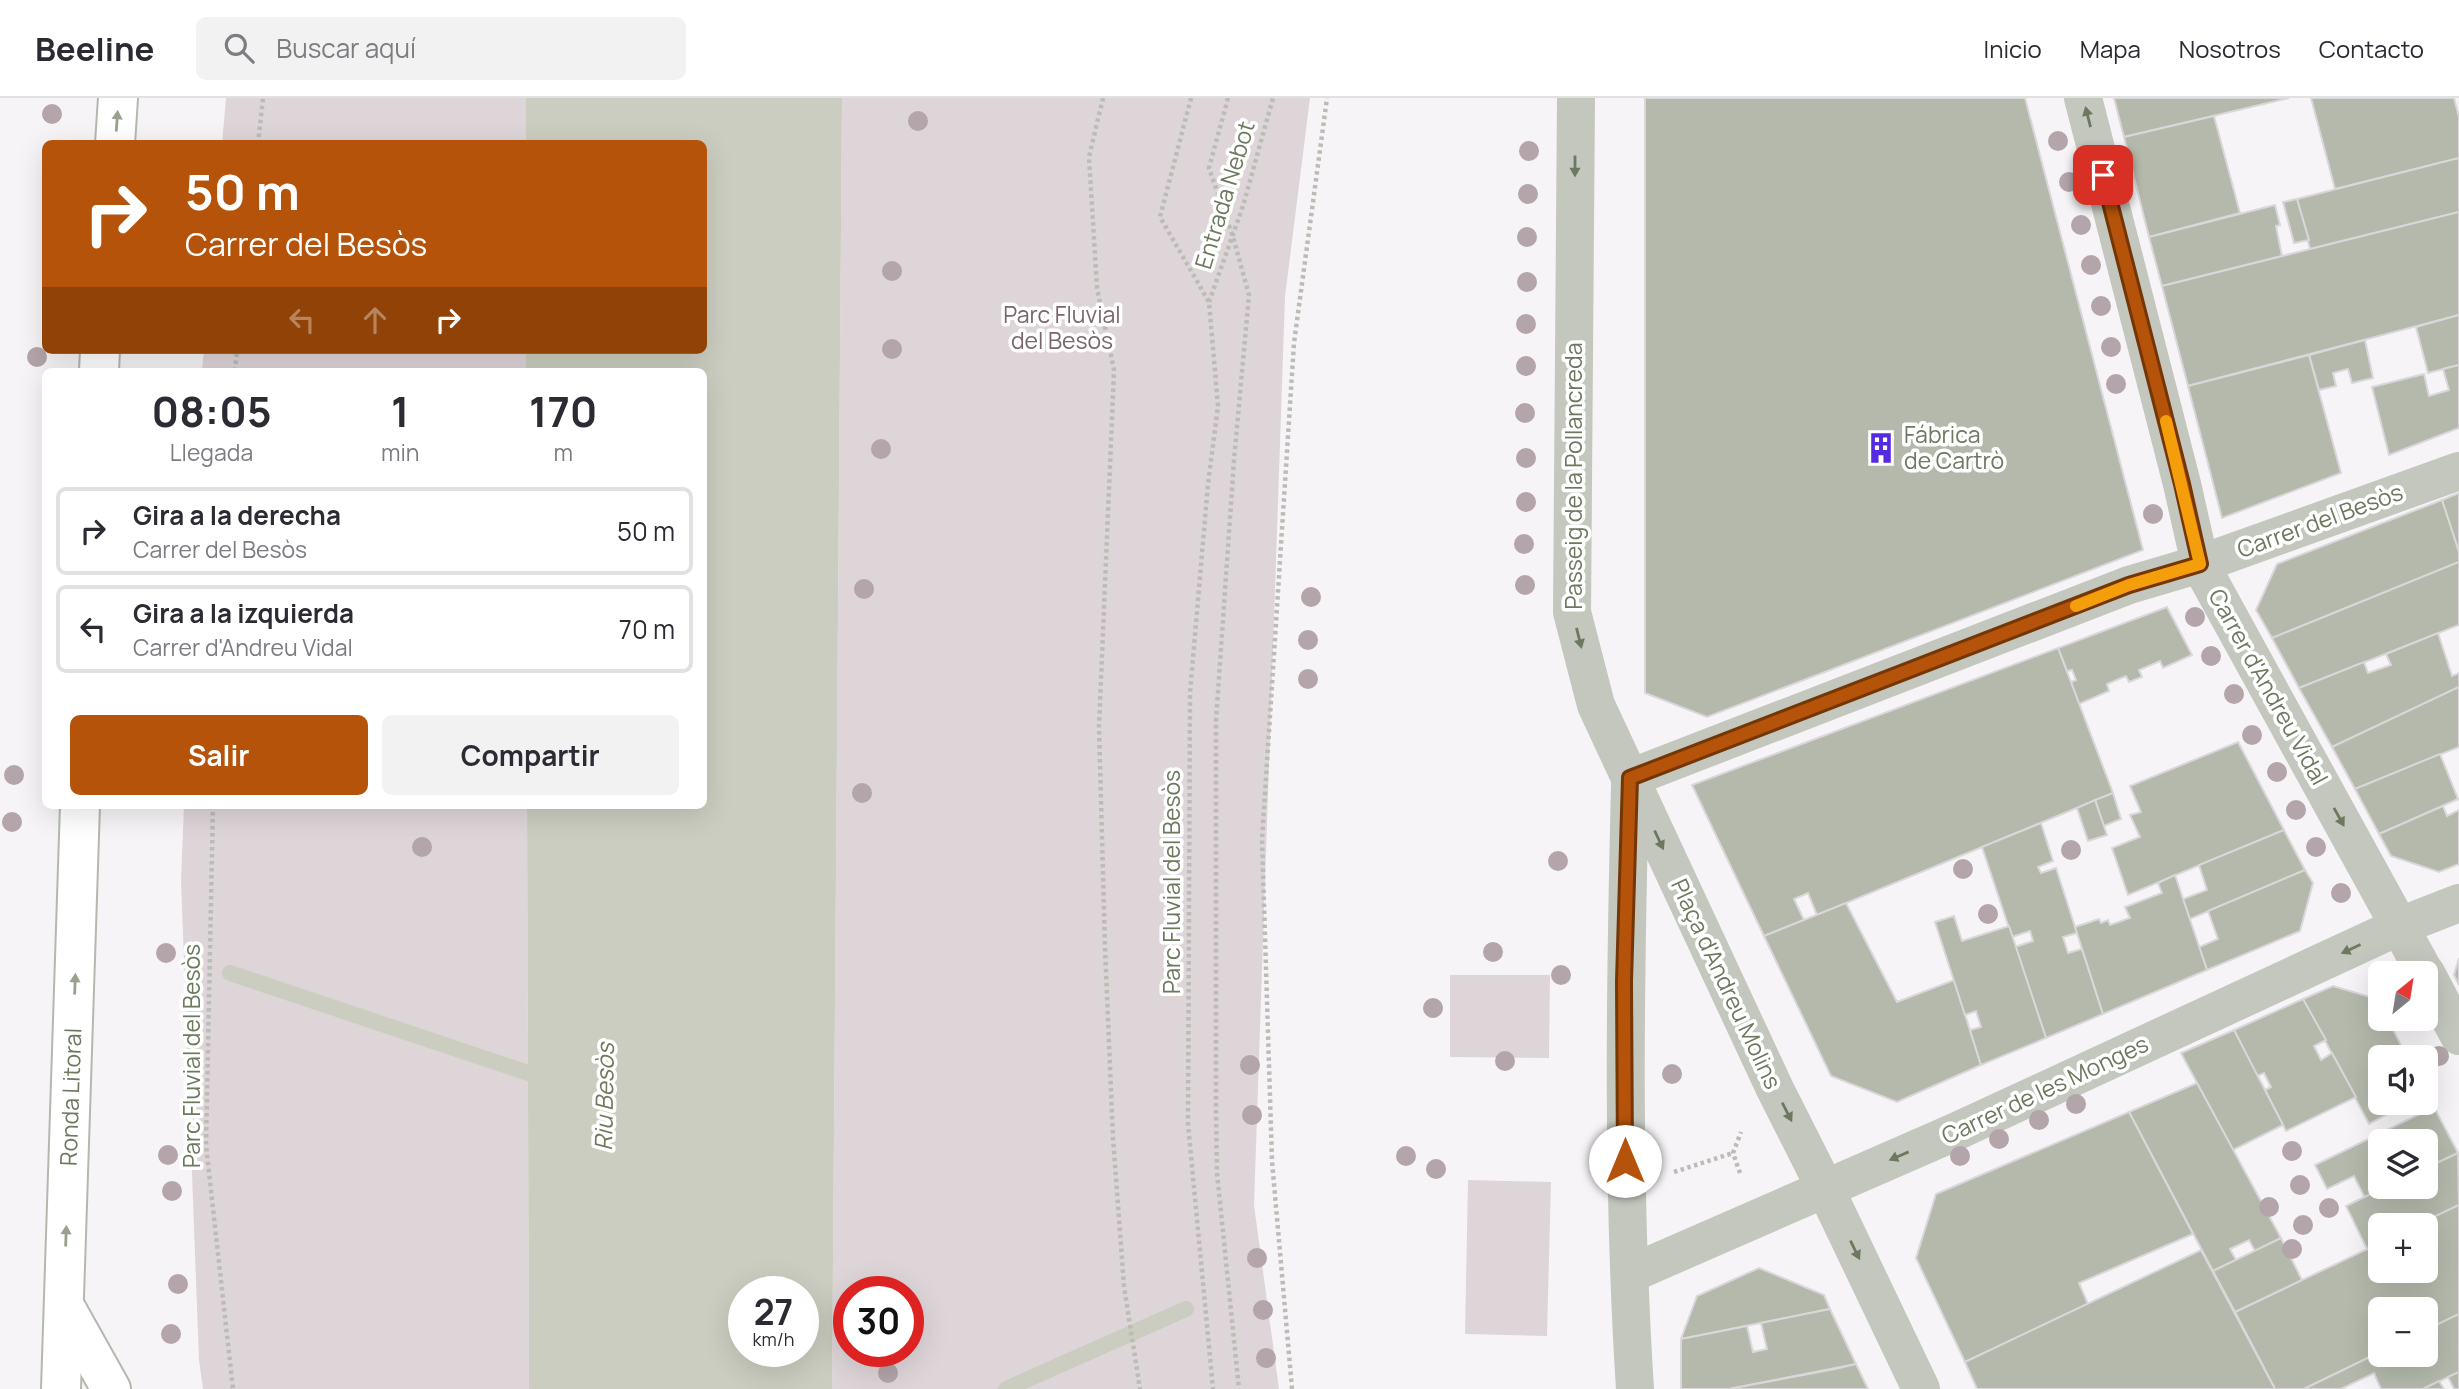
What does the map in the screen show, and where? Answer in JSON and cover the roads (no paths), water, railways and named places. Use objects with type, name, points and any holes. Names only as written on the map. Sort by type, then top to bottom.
[{"type":"highway","points":[[115,140],[118,98]]},
{"type":"highway","name":"Ronda Litoral","points":[[61,1389],[80,809]]},
{"type":"highway","points":[[64,1304],[111,1389]]},
{"type":"street","name":"Passeig de la Pollancreda","points":[[1576,98],[1572,612],[1596,705],[1630,778],[1624,994],[1625,1186],[1636,1389]]},
{"type":"street","name":"Carrer d'Andreu Vidal","points":[[2083,98],[2179,471],[2200,564],[2419,961]]},
{"type":"street","name":"Carrer del Besòs","points":[[1630,778],[2129,585],[2200,564],[2459,471]]},
{"type":"street","name":"Plaça d'Andreu Molins","points":[[1630,778],[1775,1088],[1921,1389]]},
{"type":"street","name":"Carrer de les Monges","points":[[1630,1274],[1955,1132],[2400,926],[2459,903]]},
{"type":"street","name":"Carrer d'Andreu Vidal","points":[[2438,996],[2459,1036]]},
{"type":"water","name":"Riu Besòs","points":[[526,98],[842,98],[832,1389],[529,1389],[527,809],[707,809],[707,368],[526,368],[526,354],[707,354],[707,140],[526,140]]},
{"type":"waterway","points":[[230,973],[546,1079]]},
{"type":"waterway","points":[[1006,1389],[1186,1309]]},
{"type":"place","name":"Fábrica de Cartrò","points":[[1881,448]]},
{"type":"park label","name":"Parc Fluvial del Besòs","points":[[1062,328]]}]
